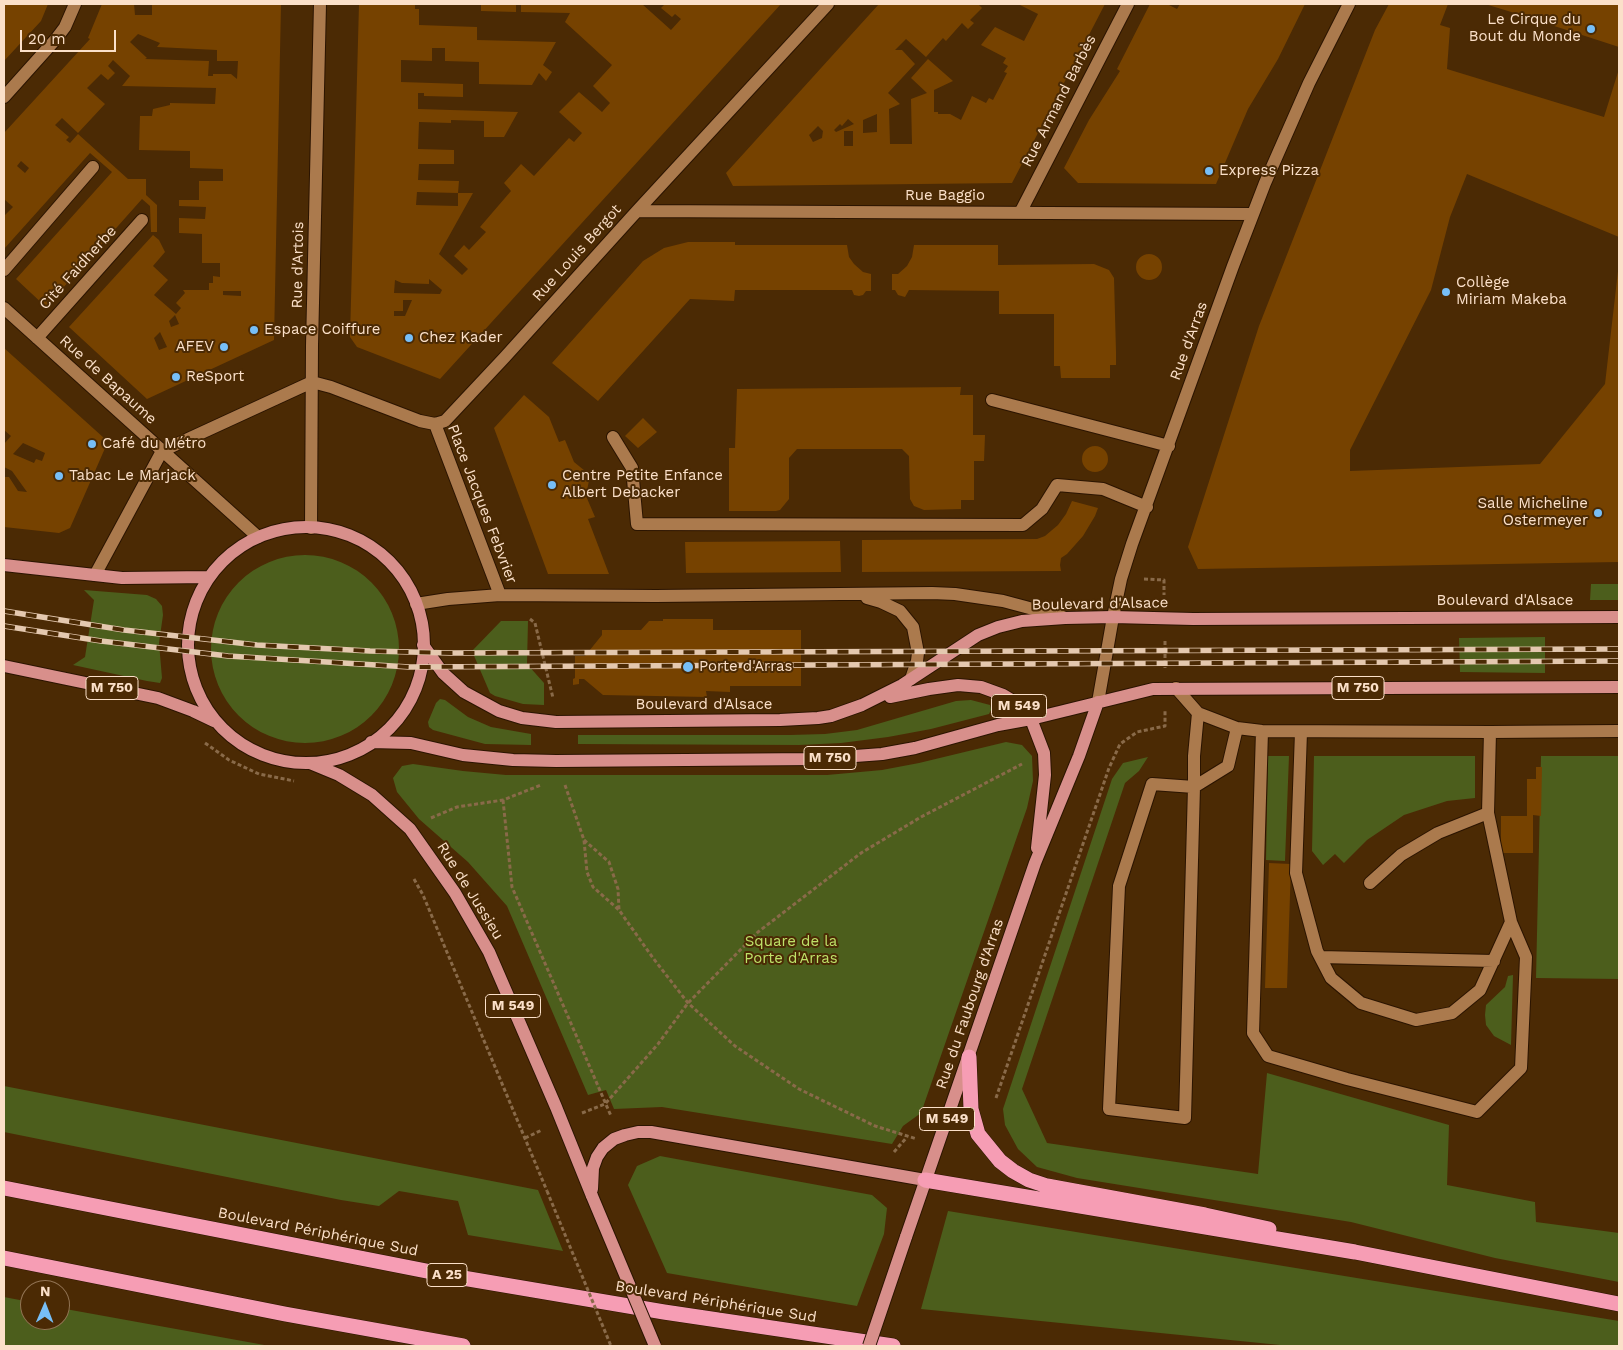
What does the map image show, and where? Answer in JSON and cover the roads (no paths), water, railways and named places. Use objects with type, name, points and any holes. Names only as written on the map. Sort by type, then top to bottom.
[{"type":"highway","points":[[969,1057],[971,1109],[978,1134],[1000,1161],[1029,1180],[1068,1191],[1247,1224],[1355,1252]]},
{"type":"highway","points":[[925,1180],[1355,1252],[1619,1304]]},
{"type":"highway","name":"Boulevard Périphérique Sud","points":[[4,1188],[466,1278],[646,1309],[893,1346]]},
{"type":"highway","points":[[4,1258],[285,1314],[463,1346]]},
{"type":"main road","points":[[311,528],[331,530],[351,536],[386,558],[399,574],[416,604],[422,624],[424,645],[421,670],[409,701],[389,728],[371,742],[341,758],[308,763],[282,760],[258,752],[235,740],[216,722],[205,707],[192,676],[188,651],[189,625],[196,600],[209,578],[231,554],[258,537],[284,529],[311,528]]},
{"type":"main road","points":[[4,565],[95,576],[148,579],[209,578]]},
{"type":"main road","name":"Boulevard d'Alsace","points":[[424,645],[442,673],[452,682],[471,696],[499,711],[522,718],[556,722],[788,720],[831,716],[862,705],[895,689],[978,634],[1022,621],[1113,617],[1203,619],[1619,617]]},
{"type":"main road","name":"M 750","points":[[4,666],[158,698],[216,722]]},
{"type":"main road","name":"M 549","points":[[862,705],[898,695],[958,685],[981,687],[1004,695],[1018,704],[1032,720],[1041,743],[1045,764],[1035,863]]},
{"type":"main road","name":"M 750","points":[[371,742],[411,743],[463,755],[513,760],[814,759],[898,752],[998,725],[1032,720],[1153,689],[1619,687]]},
{"type":"main road","name":"Rue du Faubourg d'Arras","points":[[869,1346],[1035,863],[1076,764],[1098,702]]},
{"type":"main road","name":"Rue de Jussieu","points":[[308,763],[339,775],[372,795],[410,829],[456,892],[493,960],[556,1106],[592,1196]]},
{"type":"main road","points":[[592,1196],[592,1168],[596,1157],[614,1139],[638,1132],[651,1132],[925,1180]]},
{"type":"main road","name":"M 549","points":[[592,1196],[655,1346]]},
{"type":"street","points":[[4,97],[56,39],[65,27],[75,4]]},
{"type":"street","name":"Rue d'Artois","points":[[311,528],[312,382],[320,4]]},
{"type":"street","name":"Rue Louis Bergot","points":[[434,424],[444,420],[458,408],[828,4]]},
{"type":"street","name":"Rue Armand Barbès","points":[[1020,213],[1128,4]]},
{"type":"street","name":"Rue d'Arras","points":[[1098,702],[1113,617],[1126,561],[1253,214],[1309,83],[1349,4]]},
{"type":"street","points":[[4,270],[93,167]]},
{"type":"street","name":"Rue Baggio","points":[[637,211],[1253,214]]},
{"type":"street","name":"Cité Faidherbe","points":[[37,338],[142,220]]},
{"type":"street","name":"Rue de Bapaume","points":[[4,308],[258,537]]},
{"type":"street","points":[[95,576],[162,451],[312,382],[331,387],[420,421],[434,424]]},
{"type":"street","points":[[992,400],[1169,446]]},
{"type":"street","name":"Place Jacques Febvrier","points":[[434,424],[500,596]]},
{"type":"street","points":[[612,438],[632,468],[637,524],[1023,525],[1042,508],[1057,485],[1103,489],[1147,507]]},
{"type":"street","points":[[416,604],[448,599],[500,596],[954,594],[1003,601],[1066,618]]},
{"type":"street","points":[[852,595],[891,606],[900,610],[907,618],[913,628],[917,644],[917,662],[911,679]]},
{"type":"street","points":[[1176,688],[1198,713],[1237,728],[1262,731],[1619,731]]},
{"type":"street","points":[[1198,713],[1194,756],[1194,787],[1185,1118],[1109,1109],[1119,886],[1152,784],[1194,787],[1228,766],[1237,728]]},
{"type":"street","points":[[1262,731],[1253,1032],[1268,1056],[1347,1079],[1477,1112],[1521,1068],[1526,957],[1512,922],[1488,813],[1490,732]]},
{"type":"street","points":[[1301,732],[1296,873],[1320,957],[1331,978],[1361,1003],[1416,1020],[1452,1013],[1480,990],[1512,922]]},
{"type":"street","points":[[1370,883],[1401,855],[1438,833],[1488,813]]},
{"type":"street","points":[[1320,957],[1494,961]]},
{"type":"railway","points":[[4,611],[124,630],[257,645],[451,653],[1619,649]]},
{"type":"railway","points":[[4,626],[101,641],[228,656],[409,667],[1619,661]]},
{"type":"place","name":"Le Cirque du Bout du Monde","points":[[1591,29]]},
{"type":"place","name":"Express Pizza","points":[[1209,171]]},
{"type":"place","name":"Collège Miriam Makeba","points":[[1446,292]]},
{"type":"place","name":"Espace Coiffure","points":[[254,330]]},
{"type":"place","name":"Chez Kader","points":[[409,338]]},
{"type":"place","name":"AFEV","points":[[224,347]]},
{"type":"place","name":"ReSport","points":[[176,377]]},
{"type":"place","name":"Café du Métro","points":[[92,444]]},
{"type":"place","name":"Tabac Le Marjack","points":[[59,476]]},
{"type":"place","name":"Centre Petite Enfance Albert Debacker","points":[[552,485]]},
{"type":"place","name":"Salle Micheline Ostermeyer","points":[[1598,513]]},
{"type":"place","name":"Porte d'Arras","points":[[688,667]]},
{"type":"park label","name":"Square de la Porte d'Arras","points":[[791,950]]}]
